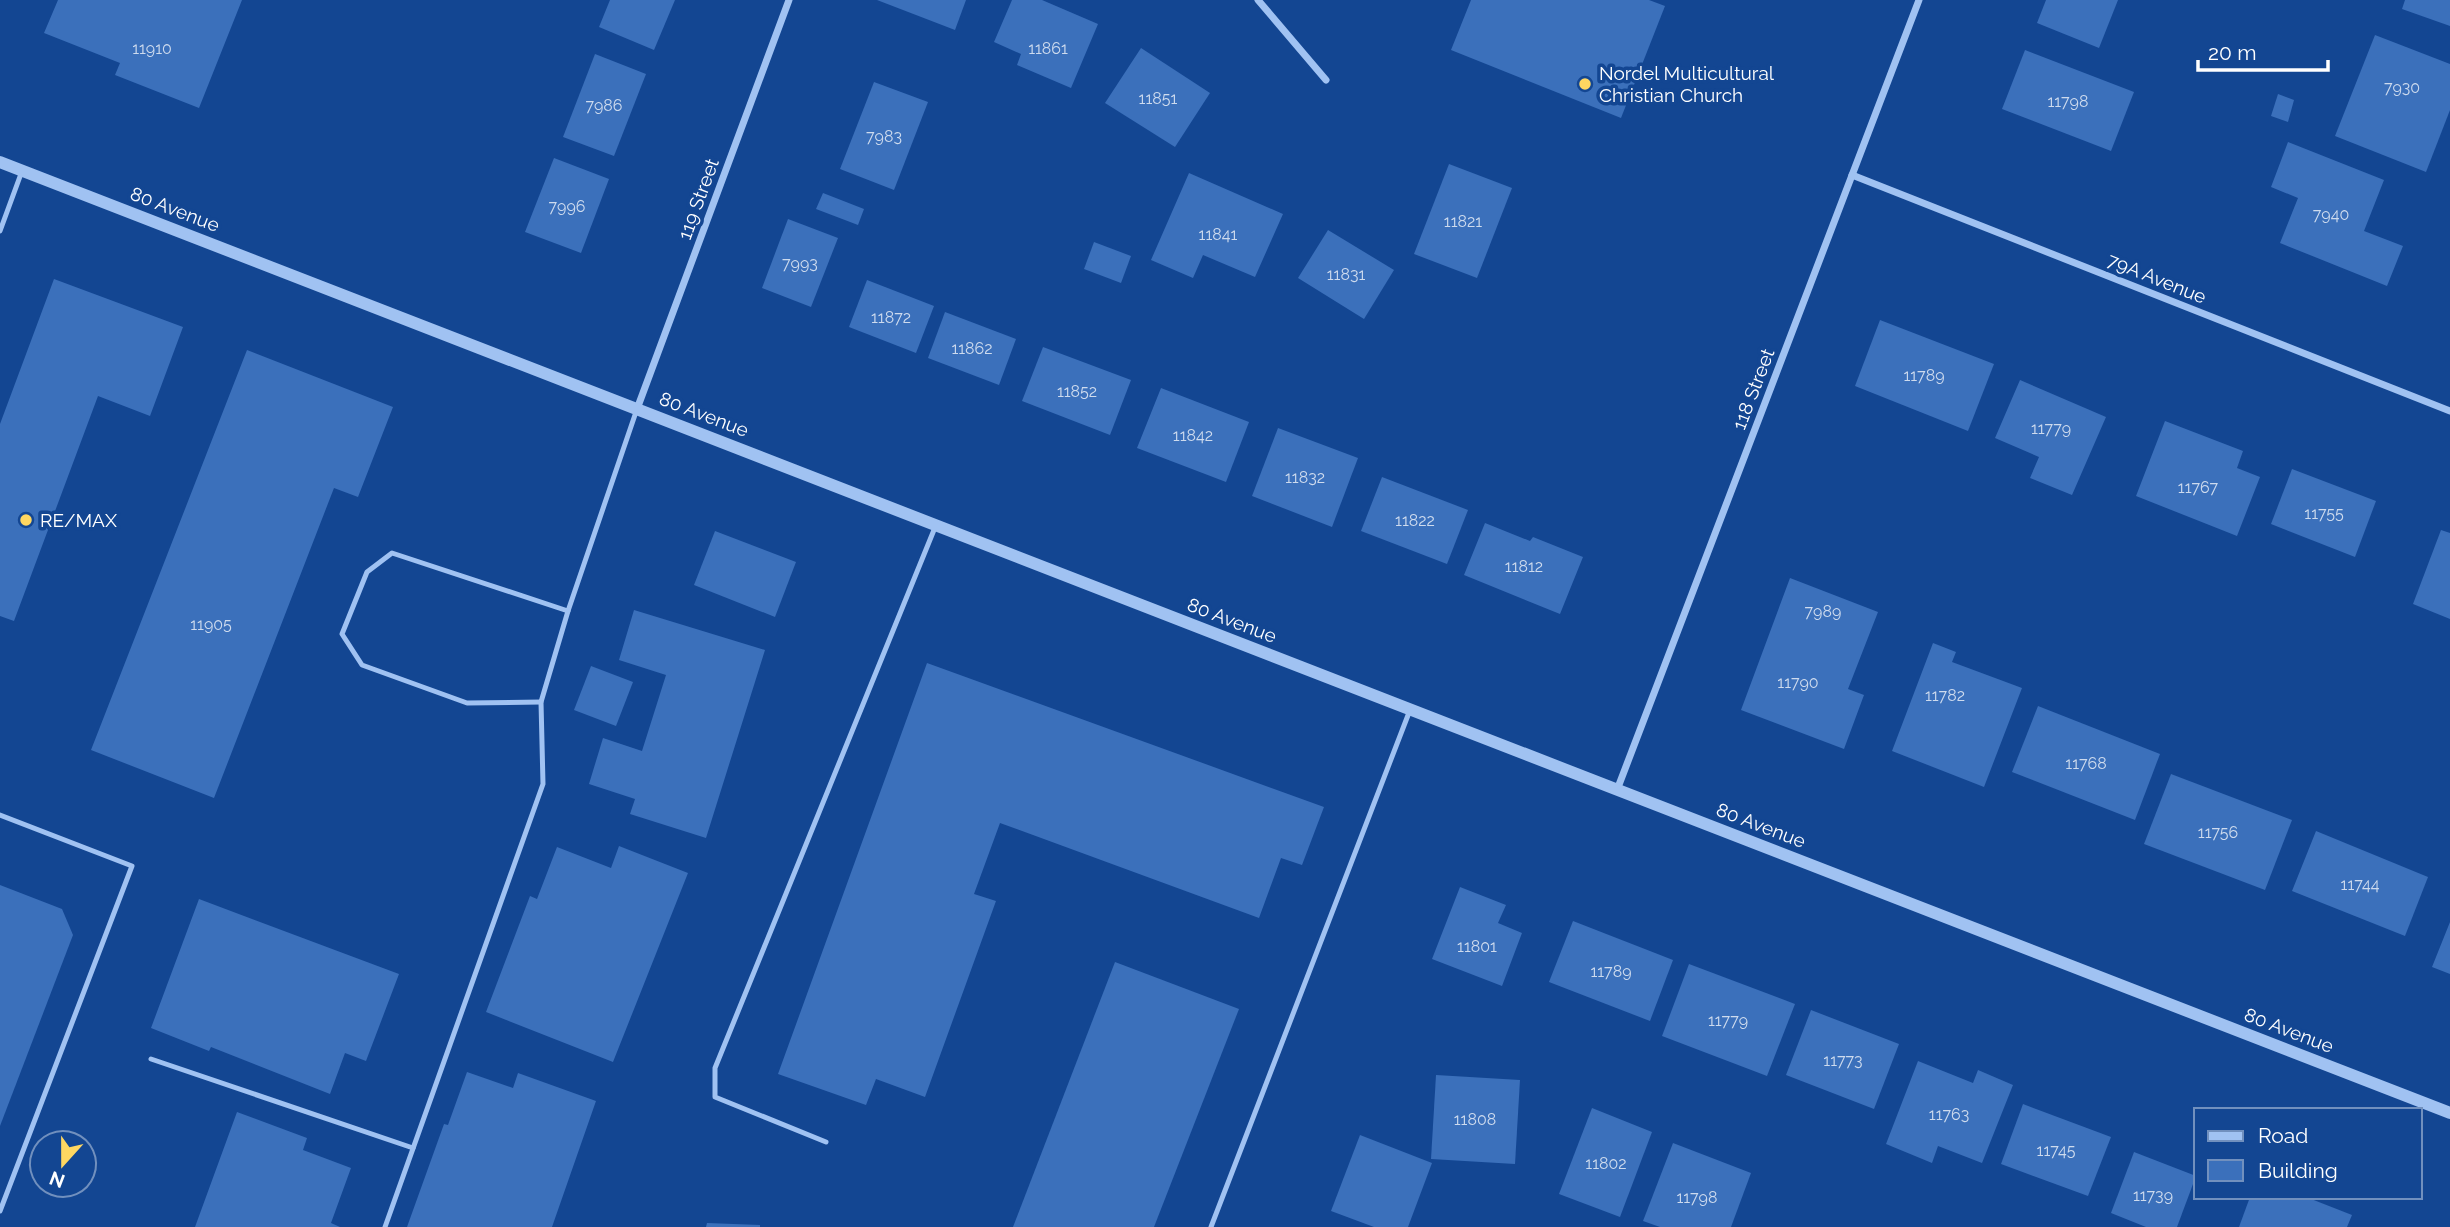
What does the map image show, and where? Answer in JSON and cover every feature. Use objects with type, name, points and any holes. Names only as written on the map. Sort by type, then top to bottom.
[{"type":"street","name":"119 Street","points":[[637,409],[789,0]]},
{"type":"street","points":[[1258,0],[1326,80]]},
{"type":"street","name":"118 Street","points":[[1617,790],[1919,0]]},
{"type":"street","name":"80 Avenue","points":[[0,162],[2450,1114]]},
{"type":"street","name":"79A Avenue","points":[[1852,175],[2450,411]]},
{"type":"lane","points":[[0,231],[22,171]]},
{"type":"lane","points":[[385,1227],[543,784],[541,702],[568,611],[637,409]]},
{"type":"lane","points":[[826,1142],[715,1097],[715,1068],[936,525]]},
{"type":"lane","points":[[541,702],[467,703],[362,665],[342,634],[367,572],[392,553],[568,611]]},
{"type":"lane","points":[[1211,1227],[1410,710]]},
{"type":"lane","points":[[0,815],[132,866],[0,1210]]},
{"type":"lane","points":[[151,1059],[413,1148]]},
{"type":"building","points":[[58,0],[242,0],[199,108],[115,75],[120,63],[44,33]]},
{"type":"building","points":[[610,0],[675,0],[654,50],[599,27]]},
{"type":"building","points":[[877,0],[966,0],[955,30]]},
{"type":"building","points":[[1012,0],[1042,0],[1098,24],[1071,88],[1017,65],[1021,54],[994,42]]},
{"type":"building","name":"Nordel Multicultural Christian Church","points":[[1471,0],[1649,0],[1665,6],[1621,118],[1451,50]]},
{"type":"building","points":[[2046,0],[2118,0],[2099,48],[2037,23]]},
{"type":"building","points":[[2405,0],[2450,0],[2450,26],[2402,9]]},
{"type":"building","points":[[2375,35],[2450,64],[2450,110],[2426,172],[2335,136]]},
{"type":"building","points":[[1141,48],[1210,93],[1175,147],[1105,103]]},
{"type":"building","points":[[2025,50],[2134,92],[2111,151],[2002,109]]},
{"type":"building","points":[[595,54],[646,74],[614,156],[563,137]]},
{"type":"building","points":[[874,82],[928,102],[894,190],[840,169]]},
{"type":"building","points":[[2278,94],[2294,100],[2288,122],[2271,116]]},
{"type":"building","points":[[2288,142],[2384,180],[2364,231],[2403,246],[2387,286],[2280,243],[2298,198],[2271,187]]},
{"type":"building","points":[[554,158],[609,179],[581,253],[525,232]]},
{"type":"building","points":[[1449,164],[1512,188],[1477,278],[1414,254]]},
{"type":"building","points":[[1189,173],[1283,214],[1255,277],[1203,255],[1193,278],[1151,260]]},
{"type":"building","points":[[823,193],[864,209],[858,225],[816,209]]},
{"type":"building","points":[[788,219],[838,238],[811,307],[762,288]]},
{"type":"building","points":[[1328,230],[1394,270],[1364,319],[1298,278]]},
{"type":"building","points":[[1094,242],[1131,256],[1121,283],[1084,269]]},
{"type":"building","name":"RE/MAX","points":[[54,279],[183,327],[150,416],[98,396],[14,621],[0,616],[0,424]]},
{"type":"building","points":[[867,280],[934,306],[916,353],[849,327]]},
{"type":"building","points":[[945,312],[1016,339],[999,385],[928,358]]},
{"type":"building","points":[[1880,320],[1994,364],[1968,431],[1855,386]]},
{"type":"building","points":[[1043,347],[1131,380],[1110,435],[1022,401]]},
{"type":"building","points":[[247,350],[393,407],[358,497],[334,488],[214,798],[91,750]]},
{"type":"building","points":[[2020,380],[2106,417],[2072,495],[2030,478],[2039,457],[1995,438]]},
{"type":"building","points":[[1161,388],[1249,422],[1226,482],[1137,448]]},
{"type":"building","points":[[2165,421],[2243,451],[2237,468],[2260,477],[2237,536],[2136,496]]},
{"type":"building","points":[[1278,428],[1358,458],[1332,527],[1252,496]]},
{"type":"building","points":[[2292,469],[2376,501],[2355,557],[2271,524]]},
{"type":"building","points":[[1382,477],[1468,510],[1447,564],[1361,531]]},
{"type":"building","points":[[1485,523],[1530,541],[1533,537],[1583,557],[1560,614],[1464,575]]},
{"type":"building","points":[[2441,530],[2450,533],[2450,619],[2413,604]]},
{"type":"building","points":[[715,531],[796,562],[775,617],[694,585]]},
{"type":"building","points":[[1790,578],[1878,612],[1848,689],[1864,695],[1844,749],[1741,710]]},
{"type":"building","points":[[634,610],[765,650],[706,838],[630,814],[635,799],[589,784],[603,738],[642,751],[666,675],[619,660]]},
{"type":"building","points":[[1933,643],[1956,652],[1952,662],[2022,688],[1984,787],[1892,751]]},
{"type":"building","points":[[927,663],[1324,807],[1302,865],[1281,858],[1259,918],[1000,823],[974,894],[996,901],[925,1097],[876,1079],[866,1105],[778,1074]]},
{"type":"building","points":[[591,666],[633,682],[616,726],[574,710]]},
{"type":"building","points":[[2038,706],[2160,754],[2135,820],[2012,772]]},
{"type":"building","points":[[2171,774],[2292,820],[2265,890],[2144,844]]},
{"type":"building","points":[[2316,831],[2428,877],[2405,936],[2292,891]]},
{"type":"building","points":[[619,846],[688,873],[613,1062],[486,1012],[530,896],[537,899],[557,847],[611,868]]},
{"type":"building","points":[[0,885],[62,909],[73,935],[0,1126]]},
{"type":"building","points":[[1460,887],[1506,905],[1498,923],[1522,933],[1502,986],[1432,959]]},
{"type":"building","points":[[199,899],[399,974],[366,1061],[345,1053],[330,1094],[211,1047],[209,1051],[151,1028]]},
{"type":"building","points":[[1573,921],[1673,960],[1650,1021],[1549,982]]},
{"type":"building","points":[[2450,922],[2450,974],[2432,967]]},
{"type":"building","points":[[1115,962],[1239,1009],[1154,1227],[1013,1227]]},
{"type":"building","points":[[1689,964],[1795,1004],[1767,1076],[1662,1036]]},
{"type":"building","points":[[1811,1010],[1899,1044],[1874,1109],[1786,1075]]},
{"type":"building","points":[[1918,1061],[1973,1083],[1978,1070],[2013,1085],[1982,1163],[1938,1146],[1932,1163],[1886,1144]]},
{"type":"building","points":[[467,1072],[513,1088],[518,1073],[596,1101],[552,1227],[407,1227],[444,1124],[448,1125]]},
{"type":"building","points":[[1436,1075],[1520,1080],[1515,1164],[1431,1159]]},
{"type":"building","points":[[2023,1104],[2111,1137],[2088,1196],[2001,1164]]},
{"type":"building","points":[[1592,1108],[1652,1132],[1620,1217],[1559,1194]]},
{"type":"building","points":[[237,1112],[307,1138],[303,1150],[351,1168],[331,1223],[340,1227],[195,1227]]},
{"type":"building","points":[[1360,1135],[1432,1163],[1408,1227],[1374,1227],[1331,1211]]},
{"type":"building","points":[[1673,1143],[1751,1173],[1731,1227],[1660,1227],[1643,1221]]},
{"type":"building","points":[[2134,1152],[2194,1175],[2177,1227],[2146,1227],[2111,1213]]},
{"type":"building","points":[[2249,1199],[2311,1199],[2352,1215],[2347,1227],[2239,1227]]},
{"type":"building","points":[[707,1223],[760,1225],[760,1227],[706,1227]]},
{"type":"place","name":"Nordel Multicultural Christian Church","points":[[1585,84]]},
{"type":"place","name":"RE/MAX","points":[[26,520]]}]
